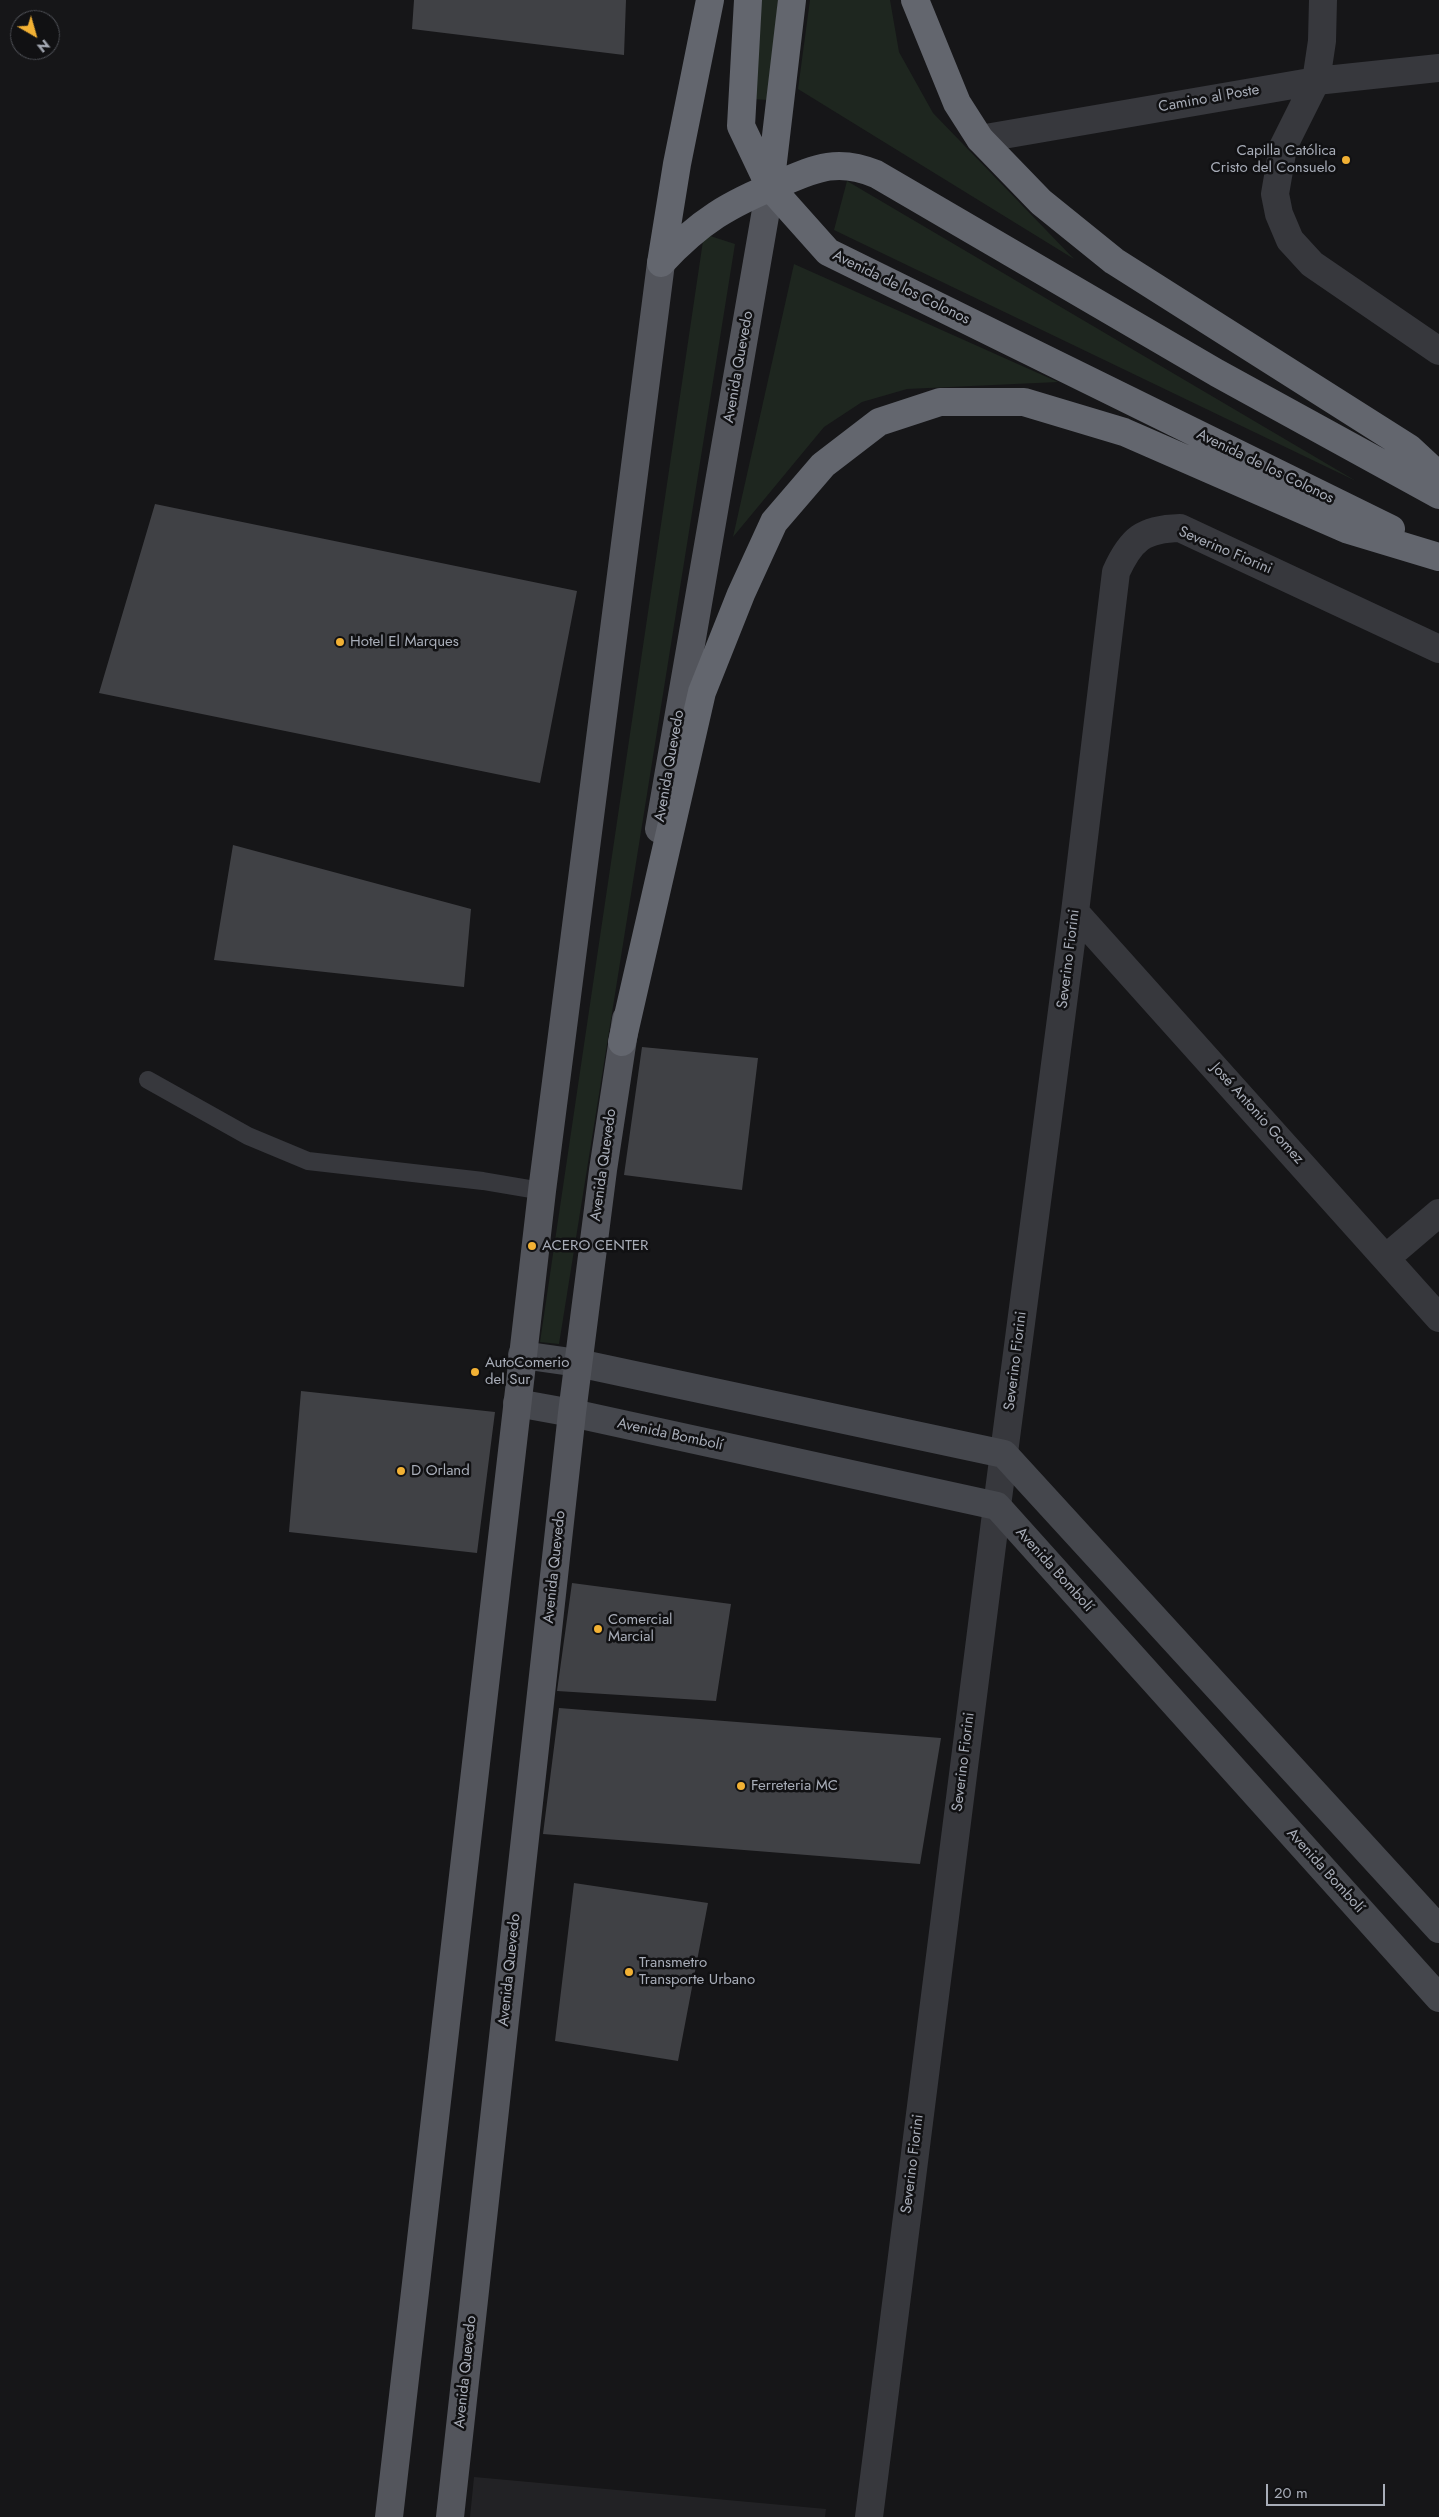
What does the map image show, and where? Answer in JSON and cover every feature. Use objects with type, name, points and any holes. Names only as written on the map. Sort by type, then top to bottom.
[{"type":"highway","points":[[661,263],[677,164],[710,0]]},
{"type":"highway","name":"Avenida de los Colonos","points":[[748,0],[741,126],[770,187],[828,252],[1439,553]]},
{"type":"highway","name":"Avenida Quevedo","points":[[770,187],[792,0]]},
{"type":"highway","points":[[915,0],[957,103],[980,139],[1041,202],[1114,261],[1409,448],[1439,476]]},
{"type":"highway","points":[[661,263],[684,239],[709,218],[738,200],[817,168],[837,165],[858,166],[876,174],[1217,373],[1439,495]]},
{"type":"highway","points":[[622,1042],[702,692],[741,594],[774,522],[823,465],[878,422],[940,402],[1024,402],[1124,432],[1346,529],[1439,557]]},
{"type":"main road","name":"Avenida Quevedo","points":[[450,2517],[572,1413],[622,1042],[770,187]]},
{"type":"main road","points":[[389,2517],[522,1355],[661,263]]},
{"type":"street","points":[[1323,0],[1322,41],[1316,81],[1283,147],[1275,194],[1279,214],[1290,240],[1312,264],[1439,351]]},
{"type":"street","name":"Camino al Poste","points":[[980,139],[1316,81],[1439,68]]},
{"type":"street","name":"Severino Fiorini","points":[[869,2517],[996,1506],[1075,912],[1116,572],[1125,552],[1142,534],[1160,529],[1180,528],[1439,650]]},
{"type":"street","name":"José Antonio Gomez","points":[[1075,912],[1439,1318]]},
{"type":"street","points":[[1386,1258],[1439,1213]]},
{"type":"street","points":[[522,1355],[578,1363],[1004,1454],[1439,1929]]},
{"type":"street","name":"Avenida Bombolí","points":[[517,1403],[572,1413],[996,1506],[1439,1998]]},
{"type":"lane","points":[[148,1080],[248,1136],[308,1161],[483,1181],[542,1191]]},
{"type":"shaded area","points":[[761,0],[778,0],[769,100],[752,99]]},
{"type":"shaded area","points":[[810,0],[890,0],[899,52],[933,113],[1074,259],[798,89]]},
{"type":"shaded area","points":[[847,181],[1356,481],[834,230]]},
{"type":"shaded area","points":[[704,234],[735,244],[559,1344],[540,1342]]},
{"type":"shaded area","points":[[794,264],[1058,382],[907,389],[862,402],[824,427],[733,537]]},
{"type":"shaded area","points":[[474,2477],[826,2509],[825,2517],[470,2517]]},
{"type":"building","points":[[414,0],[626,0],[624,55],[412,29]]},
{"type":"building","name":"Hotel El Marques","points":[[155,504],[577,591],[540,783],[99,693]]},
{"type":"building","points":[[233,845],[471,909],[464,987],[214,960]]},
{"type":"building","points":[[642,1047],[758,1058],[742,1190],[624,1175]]},
{"type":"building","points":[[301,1391],[495,1412],[477,1553],[289,1532]]},
{"type":"building","name":"Comercial Marcial","points":[[572,1583],[731,1604],[716,1701],[557,1691]]},
{"type":"building","name":"Ferreteria MC","points":[[559,1708],[941,1738],[920,1864],[543,1834]]},
{"type":"building","name":"Transmetro Transporte Urbano","points":[[574,1883],[708,1903],[678,2061],[555,2041]]},
{"type":"place","name":"Capilla Católica Cristo del Consuelo","points":[[1346,160]]},
{"type":"place","name":"Hotel El Marques","points":[[340,642]]},
{"type":"place","name":"ACERO CENTER","points":[[532,1246]]},
{"type":"place","name":"AutoComerio del Sur","points":[[475,1372]]},
{"type":"place","name":"D Orland","points":[[401,1471]]},
{"type":"place","name":"Comercial Marcial","points":[[598,1629]]},
{"type":"place","name":"Ferreteria MC","points":[[741,1786]]},
{"type":"place","name":"Transmetro Transporte Urbano","points":[[629,1972]]}]
